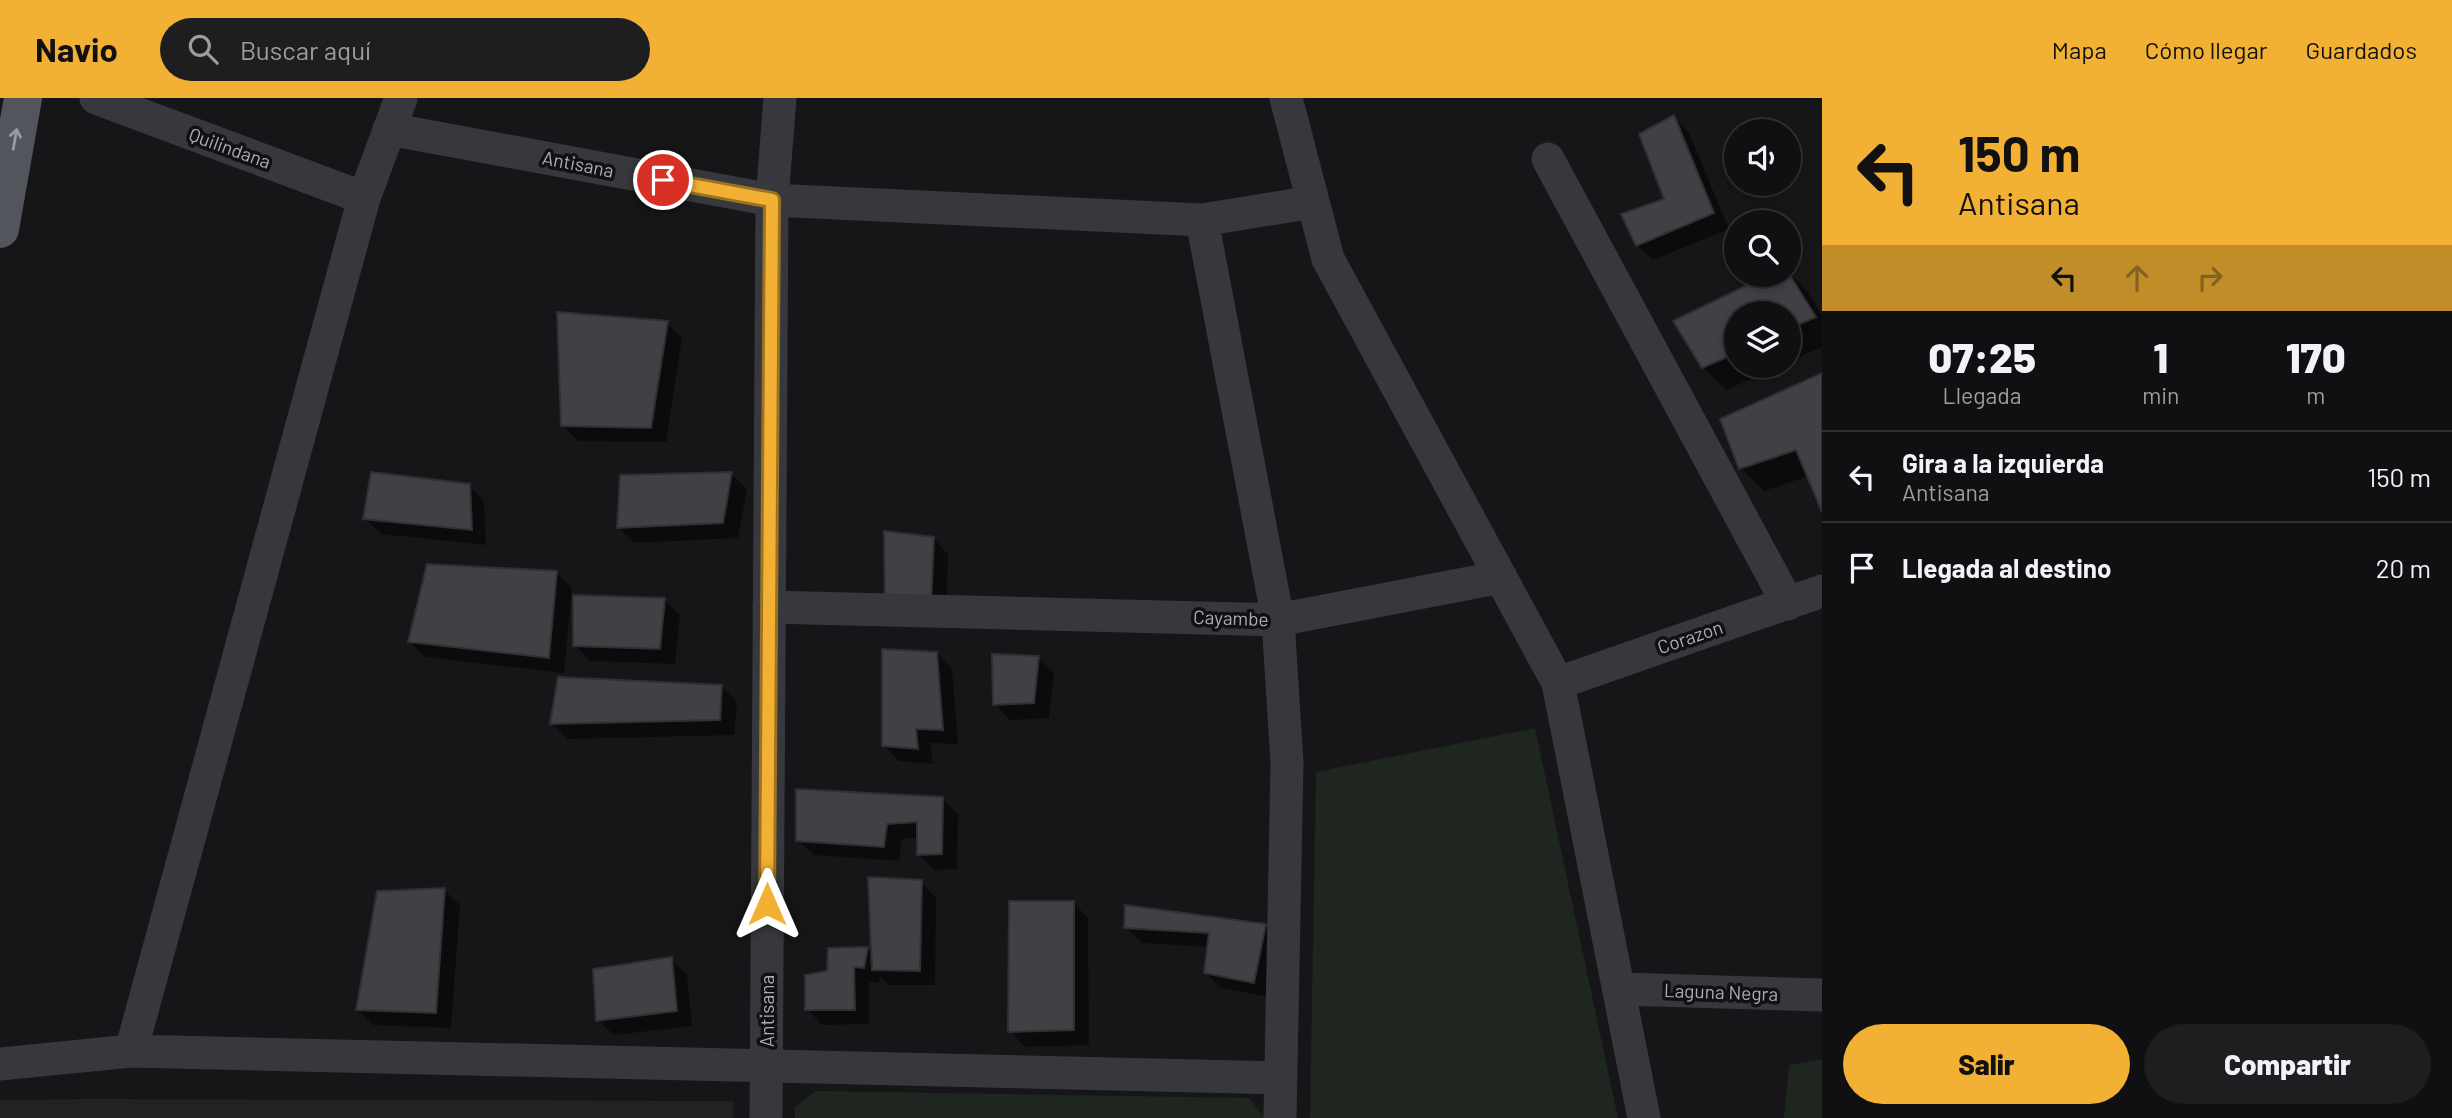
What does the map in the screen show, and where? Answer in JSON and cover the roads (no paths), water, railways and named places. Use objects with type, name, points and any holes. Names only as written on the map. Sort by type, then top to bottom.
[{"type":"main road","points":[[0,229],[23,98]]},
{"type":"street","name":"Quilindana","points":[[96,98],[364,198]]},
{"type":"street","points":[[131,1051],[364,198],[401,98]]},
{"type":"street","points":[[780,98],[772,200],[1202,220],[1313,202]]},
{"type":"street","points":[[1286,98],[1328,259],[1558,683],[1644,1118]]},
{"type":"street","name":"Antisana","points":[[389,129],[772,200],[766,1118]]},
{"type":"street","points":[[1548,159],[1788,604]]},
{"type":"street","points":[[1202,220],[1278,620],[1502,577]]},
{"type":"street","name":"Corazon","points":[[1558,683],[1822,591]]},
{"type":"street","name":"Cayambe","points":[[769,607],[1278,620],[1287,762],[1280,1118]]},
{"type":"street","name":"Laguna Negra","points":[[1620,989],[1822,995]]},
{"type":"street","points":[[0,1064],[131,1051],[1281,1078]]}]
